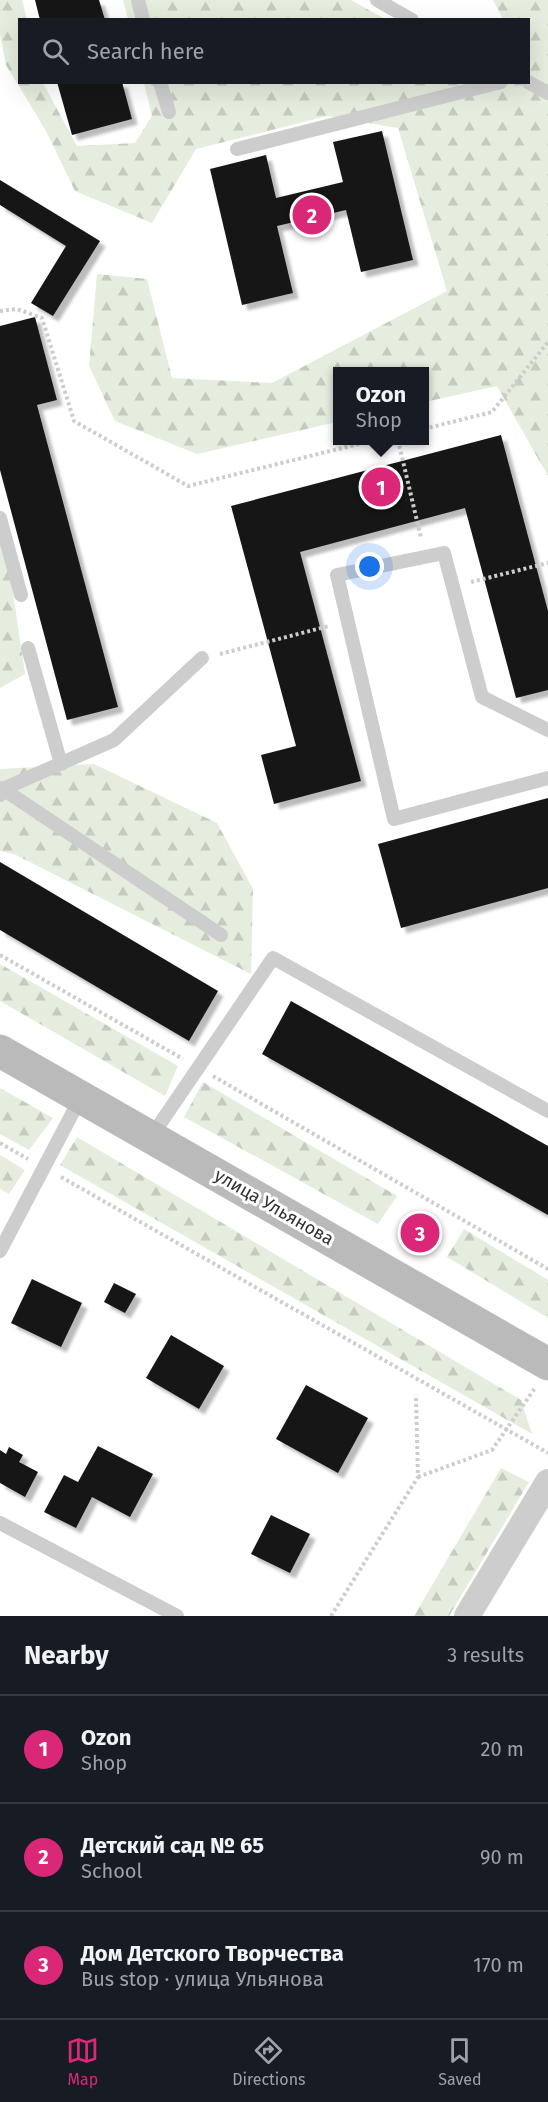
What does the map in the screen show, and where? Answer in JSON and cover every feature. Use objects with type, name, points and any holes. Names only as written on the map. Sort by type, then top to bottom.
[{"type":"main road","name":"улица Ульянова","points":[[0,1051],[151,1137],[544,1372]]},
{"type":"street","points":[[467,1616],[548,1482]]},
{"type":"lane","points":[[138,0],[142,18]]},
{"type":"lane","points":[[377,0],[408,18]]},
{"type":"lane","points":[[530,83],[548,93]]},
{"type":"lane","points":[[161,84],[168,112]]},
{"type":"lane","points":[[237,149],[493,84]]},
{"type":"lane","points":[[0,518],[21,595]]},
{"type":"lane","points":[[548,730],[482,697],[444,553],[337,575],[394,819],[548,778]]},
{"type":"lane","points":[[28,648],[61,764]]},
{"type":"lane","points":[[1,787],[61,764],[114,740],[202,658]]},
{"type":"lane","points":[[1,787],[221,935]]},
{"type":"lane","points":[[151,1137],[273,958],[548,1111]]},
{"type":"lane","points":[[0,1251],[81,1097]]},
{"type":"lane","points":[[0,1523],[177,1616]]},
{"type":"path","points":[[0,311],[17,309],[42,318],[74,421],[188,486],[358,445]]},
{"type":"path","points":[[429,428],[492,412],[548,342]]},
{"type":"path","points":[[399,445],[425,556]]},
{"type":"path","points":[[453,587],[548,563]]},
{"type":"path","points":[[202,658],[348,622]]},
{"type":"path","points":[[0,955],[548,1269]]},
{"type":"path","points":[[0,1143],[548,1453]]},
{"type":"path","points":[[418,1477],[492,1450],[544,1372]]},
{"type":"path","points":[[331,1616],[418,1477],[416,1397]]},
{"type":"green space","points":[[0,0],[22,0],[27,18],[18,18],[18,84],[44,84],[77,146],[135,143],[152,116],[144,84],[530,84],[530,18],[502,18],[493,0],[548,0],[548,476],[497,386],[429,401],[429,367],[333,367],[333,423],[197,454],[115,421],[89,366],[97,274],[147,279],[172,378],[272,383],[447,291],[398,128],[327,116],[196,149],[152,223],[75,191],[45,129],[6,65],[0,34]]},
{"type":"green space","points":[[123,0],[351,0],[383,18],[128,18]]},
{"type":"green space","points":[[0,536],[9,565],[25,674],[0,688]]},
{"type":"green space","points":[[94,764],[217,823],[253,889],[251,974],[14,854],[0,851],[0,769]]},
{"type":"green space","points":[[0,964],[178,1066],[165,1096],[0,1001]]},
{"type":"green space","points":[[203,1082],[397,1196],[378,1224],[184,1117]]},
{"type":"green space","points":[[0,1088],[53,1118],[29,1150],[0,1134]]},
{"type":"green space","points":[[77,1137],[521,1400],[532,1434],[60,1165]]},
{"type":"green space","points":[[0,1155],[25,1170],[9,1194],[0,1189]]},
{"type":"green space","points":[[464,1229],[548,1280],[548,1318],[447,1257]]},
{"type":"green space","points":[[501,1468],[529,1482],[449,1616],[414,1616]]},
{"type":"building","points":[[35,0],[99,0],[104,18],[40,18]]},
{"type":"building","points":[[58,84],[123,84],[132,119],[72,135]]},
{"type":"building","points":[[382,131],[413,260],[361,272],[346,210],[277,226],[293,293],[242,305],[210,169],[266,155],[276,198],[343,182],[333,142]]},
{"type":"building","points":[[0,180],[100,241],[53,316],[31,303],[66,246],[0,205]]},
{"type":"building","points":[[35,317],[57,400],[37,405],[118,707],[67,720],[0,470],[0,326]]},
{"type":"building","points":[[501,435],[548,611],[548,690],[516,698],[465,508],[300,552],[361,781],[274,804],[261,755],[296,746],[231,506]]},
{"type":"building","points":[[548,798],[548,888],[401,928],[378,844]]},
{"type":"building","points":[[0,862],[218,991],[189,1041],[0,930]]},
{"type":"building","points":[[291,1001],[548,1146],[548,1215],[262,1054]]},
{"type":"building","points":[[32,1279],[82,1303],[61,1347],[11,1323]]},
{"type":"building","points":[[114,1283],[136,1294],[125,1313],[104,1302]]},
{"type":"building","points":[[171,1335],[224,1366],[199,1409],[146,1378]]},
{"type":"building","points":[[306,1385],[368,1418],[338,1473],[276,1439]]},
{"type":"building","points":[[98,1446],[153,1474],[130,1517],[92,1497],[76,1528],[44,1512],[64,1475],[78,1482]]},
{"type":"building","points":[[9,1447],[23,1455],[19,1462],[38,1472],[25,1497],[0,1483],[0,1450],[6,1454]]},
{"type":"building","points":[[271,1515],[310,1534],[290,1573],[251,1554]]},
{"type":"place","name":"Детский сад № 65","points":[[312,215]]},
{"type":"place","name":"Ozon","points":[[381,487]]},
{"type":"place","name":"Дом Детского Творчества","points":[[420,1233]]}]
